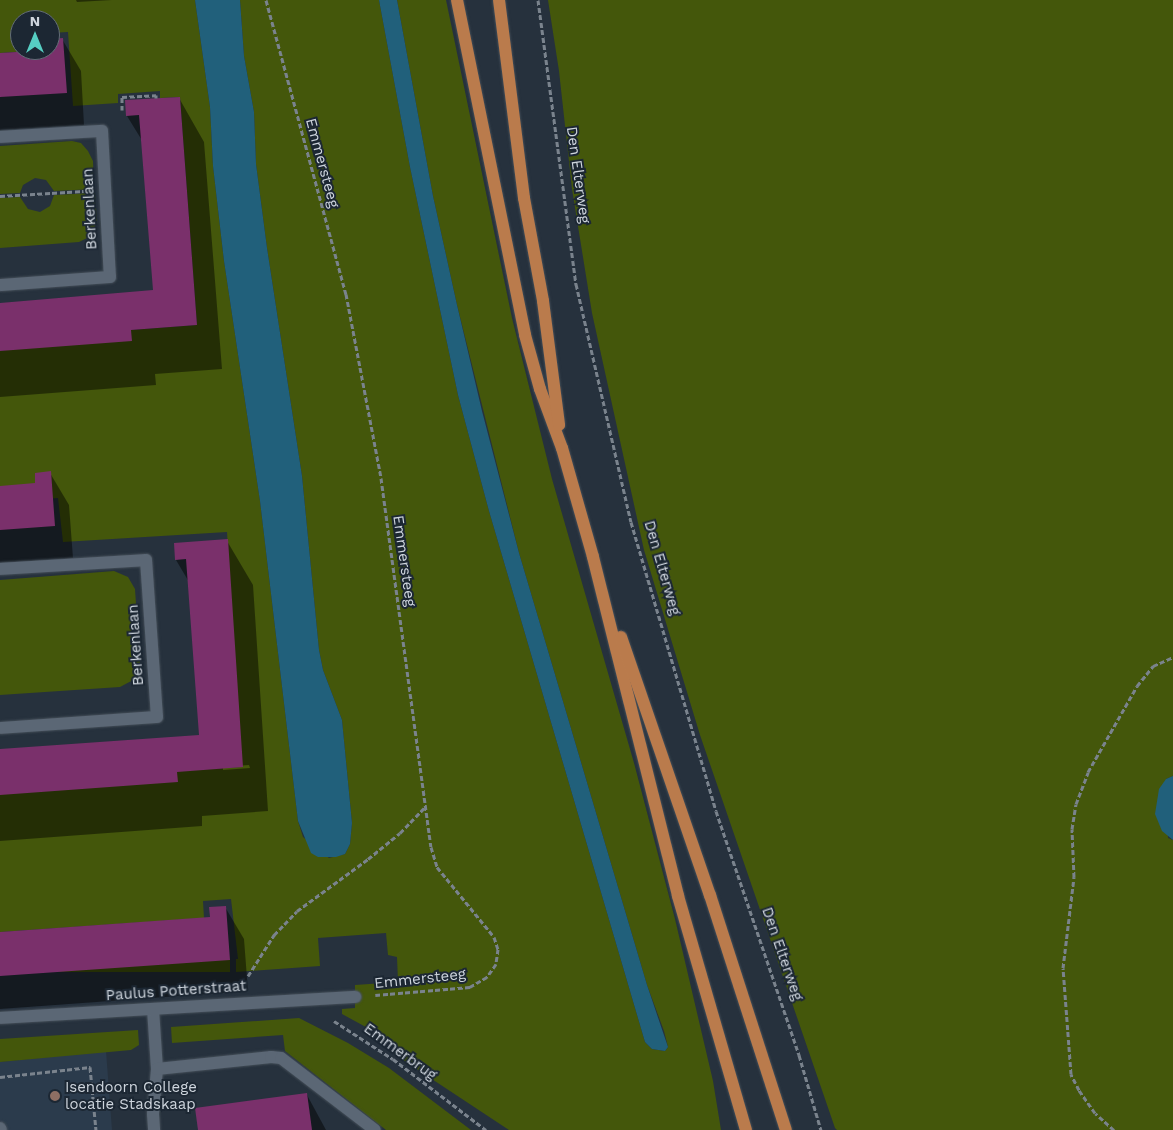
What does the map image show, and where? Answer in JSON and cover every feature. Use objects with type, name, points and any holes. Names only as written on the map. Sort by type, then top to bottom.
[{"type":"main road","points":[[457,0],[524,334],[540,389],[562,448],[594,557],[678,896],[746,1130]]},
{"type":"main road","points":[[499,0],[524,198],[543,300],[562,448]]},
{"type":"main road","points":[[594,557],[710,895],[786,1130]]},
{"type":"street","name":"Berkenlaan","points":[[0,137],[102,131],[110,277],[0,285]]},
{"type":"street","name":"Berkenlaan","points":[[0,569],[146,560],[157,717],[0,728]]},
{"type":"street","name":"Paulus Potterstraat","points":[[0,1018],[355,997]]},
{"type":"street","points":[[153,1009],[157,1069],[153,1114],[154,1130]]},
{"type":"street","points":[[157,1069],[281,1058],[375,1130]]},
{"type":"path","name":"Emmersteeg","points":[[266,0],[346,294],[381,478],[431,846],[437,867],[494,937],[498,950],[496,964],[487,977],[470,987],[355,997]]},
{"type":"path","name":"Den Elterweg","points":[[538,0],[576,284],[631,522],[716,811],[799,1055],[821,1130]]},
{"type":"path","points":[[122,110],[122,97],[156,95],[156,98]]},
{"type":"path","points":[[0,196],[105,190]]},
{"type":"path","points":[[1114,1130],[1095,1113],[1071,1074],[1063,968],[1074,878],[1072,829],[1076,804],[1088,772],[1136,686],[1153,666],[1173,657]]},
{"type":"path","points":[[248,976],[274,935],[297,911],[400,833],[426,806]]},
{"type":"path","name":"Emmerbrug","points":[[329,1018],[369,1042],[486,1130]]},
{"type":"path","points":[[0,1077],[90,1067],[96,1130]]},
{"type":"shaded area","name":"Isendoorn College locatie Stadskaap","points":[[106,1051],[112,1130],[0,1130],[0,1062]]},
{"type":"green space","points":[[0,0],[195,0],[210,107],[213,166],[224,261],[260,501],[298,821],[303,837],[329,858],[345,854],[350,844],[352,823],[342,720],[323,670],[319,650],[302,476],[256,164],[254,112],[244,56],[240,0],[379,0],[410,167],[458,395],[489,511],[645,1042],[652,1049],[665,1051],[668,1047],[664,1031],[647,985],[519,553],[457,305],[433,196],[397,0],[446,0],[512,318],[552,479],[634,763],[675,919],[713,1081],[721,1130],[509,1130],[397,1056],[375,1032],[342,1014],[342,1009],[355,1008],[355,985],[398,982],[397,957],[388,955],[386,933],[318,938],[320,966],[236,972],[236,959],[238,959],[231,899],[203,901],[204,918],[0,932],[0,780],[241,767],[227,532],[63,542],[58,498],[0,502],[0,351],[131,330],[197,325],[180,97],[160,98],[160,91],[118,94],[118,103],[73,106],[68,32],[60,32],[60,10],[10,10],[10,52],[0,53]]},
{"type":"green space","points":[[548,0],[1173,0],[1173,776],[1166,779],[1168,838],[1173,840],[1173,1130],[837,1130],[835,1128],[700,735],[644,550],[592,313],[572,189],[559,71]]},
{"type":"green space","points":[[72,141],[81,143],[93,161],[94,189],[54,191],[46,180],[35,178],[23,185],[20,193],[0,194],[0,146]]},
{"type":"green space","points":[[95,193],[97,223],[87,238],[79,242],[0,248],[0,198],[20,197],[28,209],[40,212],[50,206],[54,195]]},
{"type":"green space","points":[[114,571],[128,577],[135,589],[140,663],[139,672],[135,679],[120,687],[0,695],[0,580]]},
{"type":"green space","points":[[0,960],[230,960],[230,972],[0,972]]},
{"type":"green space","points":[[299,1018],[348,1043],[389,1068],[471,1130],[386,1130],[285,1051],[283,1035],[172,1043],[171,1027]]},
{"type":"green space","points":[[138,1030],[139,1045],[131,1050],[0,1062],[0,1039]]},
{"type":"water","points":[[195,0],[240,0],[244,56],[254,112],[256,164],[302,476],[319,650],[323,670],[342,720],[352,823],[350,844],[345,854],[336,857],[318,857],[311,853],[298,821],[260,501],[224,261],[213,166],[210,107]]},
{"type":"water","points":[[379,0],[397,0],[433,196],[482,411],[519,553],[647,985],[668,1047],[665,1051],[652,1049],[645,1042],[489,511],[458,395],[410,167]]},
{"type":"water","points":[[1173,776],[1173,840],[1162,831],[1155,814],[1159,789],[1166,779]]},
{"type":"building","points":[[60,38],[63,38],[67,93],[0,97],[0,53],[10,52],[10,60],[60,60]]},
{"type":"building","points":[[180,97],[197,325],[131,330],[132,341],[0,351],[0,303],[153,290],[139,115],[126,116],[125,100]]},
{"type":"building","points":[[51,471],[55,526],[0,530],[0,486],[35,483],[35,473]]},
{"type":"building","points":[[228,539],[243,767],[177,772],[178,782],[0,795],[0,749],[199,735],[186,559],[175,560],[174,543]]},
{"type":"building","points":[[226,906],[230,960],[0,976],[0,932],[210,917],[209,907]]},
{"type":"building","points":[[307,1093],[312,1130],[198,1130],[195,1108]]},
{"type":"place","name":"Isendoorn College locatie Stadskaap","points":[[55,1096]]}]
